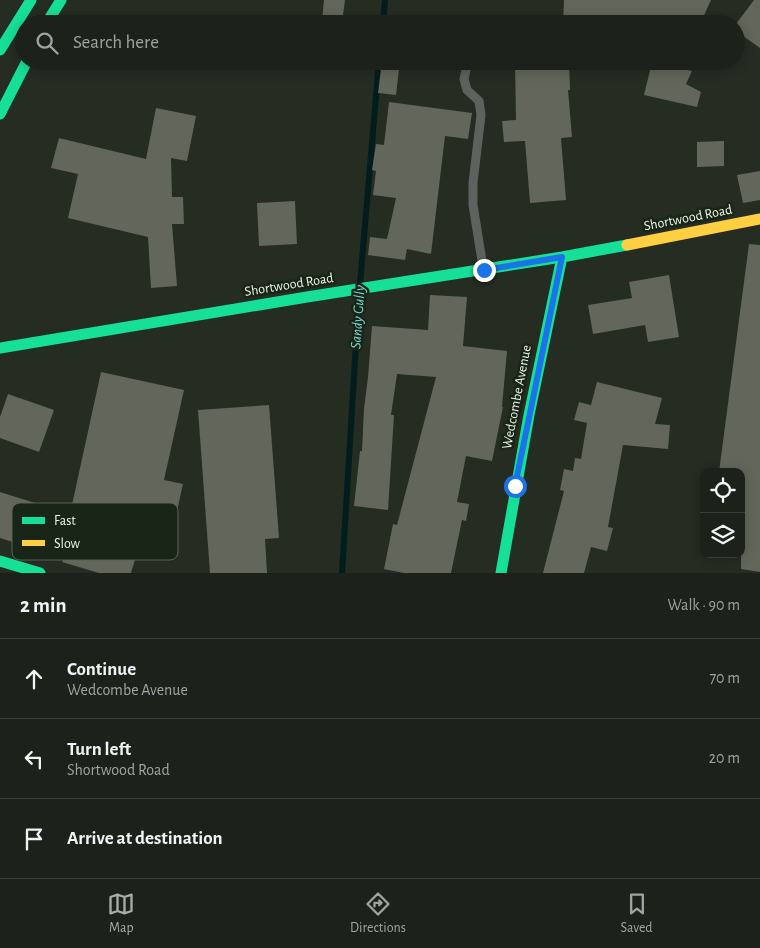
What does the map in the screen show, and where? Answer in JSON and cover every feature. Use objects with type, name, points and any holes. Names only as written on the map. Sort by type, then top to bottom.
[{"type":"main road","points":[[22,15],[31,0]]},
{"type":"main road","points":[[52,15],[61,0]]},
{"type":"main road","points":[[0,50],[15,26]]},
{"type":"main road","points":[[0,114],[22,70]]},
{"type":"main road","name":"Shortwood Road","points":[[0,348],[562,257],[760,219]]},
{"type":"main road","name":"Wedcombe Avenue","points":[[501,573],[517,476],[562,257]]},
{"type":"main road","points":[[0,561],[40,573]]},
{"type":"lane","points":[[466,70],[464,79],[467,90],[479,101],[481,115],[473,183],[473,204],[484,270]]},
{"type":"building","points":[[324,0],[345,0],[343,15],[322,15]]},
{"type":"building","points":[[564,0],[711,0],[704,15],[563,15]]},
{"type":"building","points":[[754,0],[760,0],[760,48],[745,37],[745,15],[743,15]]},
{"type":"building","points":[[381,70],[399,70],[396,95],[378,93]]},
{"type":"building","points":[[515,70],[569,70],[570,90],[568,90],[572,137],[561,138],[566,200],[530,203],[525,141],[504,142],[502,121],[516,120]]},
{"type":"building","points":[[650,70],[692,71],[686,84],[701,92],[697,107],[644,95]]},
{"type":"building","points":[[389,102],[472,113],[468,139],[445,136],[431,254],[407,249],[405,260],[368,255],[370,237],[387,239],[396,198],[373,195],[376,171],[372,170],[376,144],[384,145]]},
{"type":"building","points":[[156,108],[196,116],[187,161],[171,158],[172,197],[183,197],[184,224],[172,224],[177,286],[151,288],[148,237],[68,218],[78,174],[51,168],[59,138],[146,159]]},
{"type":"building","points":[[724,141],[724,166],[697,167],[697,142]]},
{"type":"building","points":[[760,171],[760,200],[743,203],[737,175]]},
{"type":"building","points":[[295,201],[297,244],[259,246],[257,203]]},
{"type":"building","points":[[749,244],[760,245],[760,572],[741,569],[741,558],[745,558],[745,468],[720,468]]},
{"type":"building","points":[[669,275],[679,337],[648,342],[645,325],[593,334],[588,305],[632,298],[629,282]]},
{"type":"building","points":[[430,295],[467,297],[463,346],[507,351],[503,407],[492,461],[466,456],[457,502],[469,504],[466,521],[462,520],[451,573],[404,573],[384,569],[393,524],[397,525],[436,377],[397,374],[391,415],[394,415],[388,510],[354,506],[360,451],[362,451],[372,326],[428,330]]},
{"type":"building","points":[[101,372],[184,390],[164,480],[183,484],[178,506],[178,503],[72,503]]},
{"type":"building","points":[[597,382],[662,398],[655,424],[670,425],[668,449],[623,445],[608,527],[613,528],[607,551],[591,547],[584,573],[543,573],[564,491],[560,490],[564,469],[573,471],[575,458],[581,459],[587,423],[574,420],[579,402],[591,405]]},
{"type":"building","points":[[8,394],[54,410],[39,452],[0,438],[0,417]]},
{"type":"building","points":[[269,405],[279,538],[265,539],[267,573],[210,573],[198,410]]},
{"type":"building","points":[[0,492],[35,503],[12,503],[12,542],[0,538]]},
{"type":"building","points":[[63,560],[135,560],[131,573],[99,573],[62,562]]},
{"type":"waterway","name":"Sandy Gully","points":[[384,15],[385,0]]},
{"type":"waterway","name":"Sandy Gully","points":[[360,284],[378,70]]},
{"type":"waterway","name":"Sandy Gully","points":[[342,573],[359,294]]},
{"type":"traffic: fast","points":[[22,15],[31,0]]},
{"type":"traffic: fast","points":[[52,15],[61,0]]},
{"type":"traffic: fast","points":[[0,50],[15,26]]},
{"type":"traffic: fast","points":[[0,114],[22,70]]},
{"type":"traffic: fast","points":[[0,348],[627,245]]},
{"type":"traffic: fast","points":[[501,573],[529,415],[562,257]]},
{"type":"traffic: fast","points":[[0,561],[40,573]]},
{"type":"traffic: slow","points":[[627,245],[760,219]]},
{"type":"route","points":[[484,270],[562,257],[515,486]]}]
